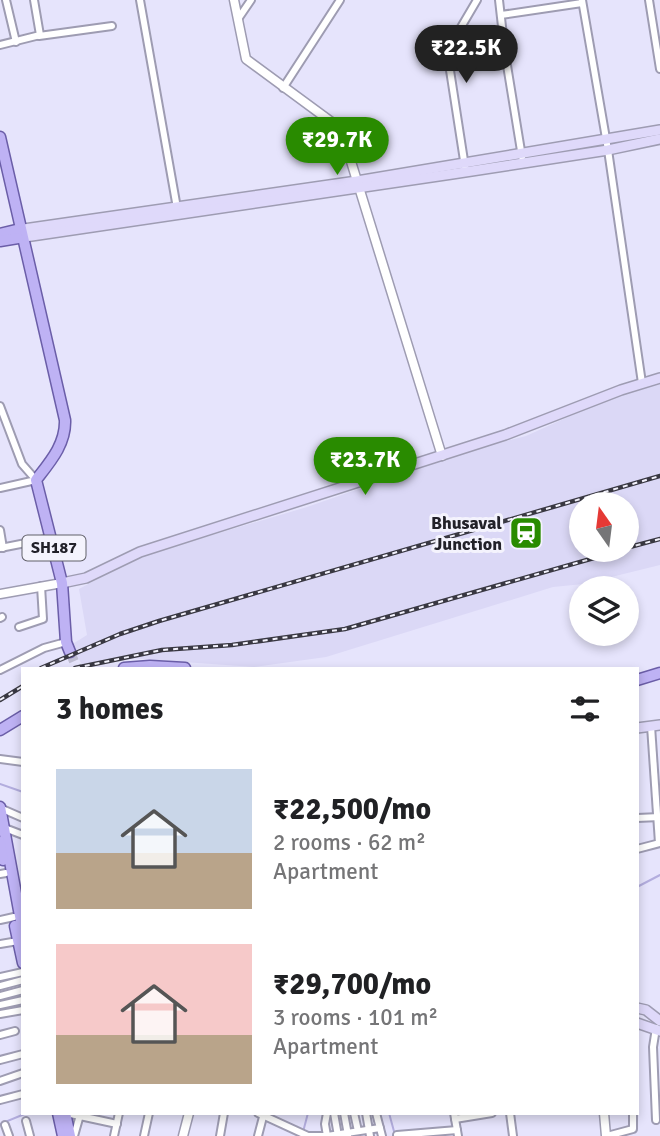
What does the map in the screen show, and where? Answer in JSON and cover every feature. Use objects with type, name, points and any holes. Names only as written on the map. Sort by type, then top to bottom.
[{"type":"main road","points":[[522,158],[605,139],[660,130]]},
{"type":"main road","points":[[0,137],[19,234]]},
{"type":"main road","points":[[0,234],[99,223],[522,158],[608,150],[660,139]]},
{"type":"main road","points":[[0,160],[60,406],[56,452],[36,480]]},
{"type":"main road","points":[[99,223],[177,208],[358,185]]},
{"type":"main road","points":[[0,242],[19,234]]},
{"type":"main road","points":[[62,583],[86,578],[140,552],[505,435],[660,378]]},
{"type":"main road","name":"SH187","points":[[36,480],[62,583],[68,647]]},
{"type":"main road","points":[[137,667],[168,667]]},
{"type":"main road","points":[[639,679],[660,673]]},
{"type":"main road","points":[[0,723],[21,710]]},
{"type":"main road","points":[[0,730],[21,717]]},
{"type":"main road","points":[[0,808],[2,827],[19,885],[20,927]]},
{"type":"main road","points":[[0,842],[3,874],[20,927]]},
{"type":"main road","points":[[639,1008],[646,1010],[658,1026]]},
{"type":"main road","points":[[639,1023],[658,1026]]},
{"type":"main road","points":[[58,1115],[63,1136]]},
{"type":"main road","points":[[66,1115],[75,1136]]},
{"type":"street","points":[[6,0],[16,42]]},
{"type":"street","points":[[34,0],[41,32],[38,36]]},
{"type":"street","points":[[140,0],[177,208]]},
{"type":"street","points":[[234,0],[246,59],[337,126],[345,142],[442,456]]},
{"type":"street","points":[[238,19],[251,0]]},
{"type":"street","points":[[282,88],[340,0]]},
{"type":"street","points":[[465,167],[447,51],[477,0]]},
{"type":"street","points":[[499,0],[522,158]]},
{"type":"street","points":[[649,0],[656,22],[660,69]]},
{"type":"street","points":[[501,15],[582,1],[608,150],[642,383]]},
{"type":"street","points":[[0,46],[38,36],[112,26]]},
{"type":"street","points":[[0,488],[36,480],[22,464],[1,409]]},
{"type":"street","points":[[0,433],[10,431]]},
{"type":"street","points":[[0,530],[1,548],[51,538]]},
{"type":"street","points":[[0,594],[62,583]]},
{"type":"street","points":[[19,626],[43,619],[41,586]]},
{"type":"street","points":[[0,670],[44,648],[68,647]]},
{"type":"street","points":[[639,848],[659,843],[655,725]]},
{"type":"street","points":[[0,759],[21,762]]},
{"type":"street","points":[[0,808],[21,817]]},
{"type":"street","points":[[639,818],[658,817]]},
{"type":"street","points":[[2,827],[21,834]]},
{"type":"street","points":[[0,919],[20,927],[0,944]]},
{"type":"street","points":[[0,977],[21,972]]},
{"type":"street","points":[[0,986],[21,981]]},
{"type":"street","points":[[0,996],[21,991]]},
{"type":"street","points":[[0,1005],[21,1000]]},
{"type":"street","points":[[0,1014],[21,1010]]},
{"type":"street","points":[[656,1120],[653,1047],[658,1026]]},
{"type":"street","points":[[0,1035],[15,1031]]},
{"type":"street","points":[[0,1060],[21,1055]]},
{"type":"street","points":[[0,1081],[21,1074]]},
{"type":"street","points":[[0,1101],[21,1095]]},
{"type":"street","points":[[75,1136],[80,1115]]},
{"type":"street","points":[[84,1115],[117,1124]]},
{"type":"street","points":[[114,1136],[119,1115]]},
{"type":"street","points":[[144,1136],[149,1115]]},
{"type":"street","points":[[183,1136],[188,1115]]},
{"type":"street","points":[[220,1136],[224,1115]]},
{"type":"street","points":[[258,1136],[262,1115]]},
{"type":"street","points":[[264,1115],[303,1135],[327,1136],[381,1132],[377,1115]]},
{"type":"street","points":[[327,1115],[327,1136]]},
{"type":"street","points":[[334,1115],[337,1135]]},
{"type":"street","points":[[344,1115],[348,1134]]},
{"type":"street","points":[[354,1115],[359,1133]]},
{"type":"street","points":[[366,1115],[369,1133]]},
{"type":"street","points":[[510,1115],[513,1136]]},
{"type":"street","points":[[604,1115],[607,1136],[633,1129],[633,1115]]},
{"type":"street","points":[[397,1135],[458,1133],[455,1116]]},
{"type":"street","points":[[26,1121],[30,1136]]},
{"type":"street","points":[[5,1125],[9,1136]]},
{"type":"shaded area","points":[[660,381],[660,565],[615,576],[569,576],[569,585],[553,587],[326,657],[254,667],[128,658],[83,667],[71,645],[87,635],[79,589],[138,557],[307,507],[477,448],[526,436],[630,389]]},
{"type":"waterway","points":[[0,784],[21,791]]},
{"type":"waterway","points":[[639,886],[660,875]]},
{"type":"waterway","points":[[0,1124],[22,1115]]},
{"type":"waterway","points":[[303,1132],[307,1115]]},
{"type":"waterway","points":[[390,1115],[395,1135]]},
{"type":"tunnel","points":[[70,652],[77,667]]},
{"type":"railway","points":[[43,667],[120,634],[159,621],[660,476]]},
{"type":"railway","points":[[639,545],[660,539]]},
{"type":"railway","points":[[80,667],[162,650],[232,645],[345,629],[580,562]]},
{"type":"railway","points":[[0,700],[21,687]]},
{"type":"place","name":"Bhusaval Junction","points":[[526,533]]}]
